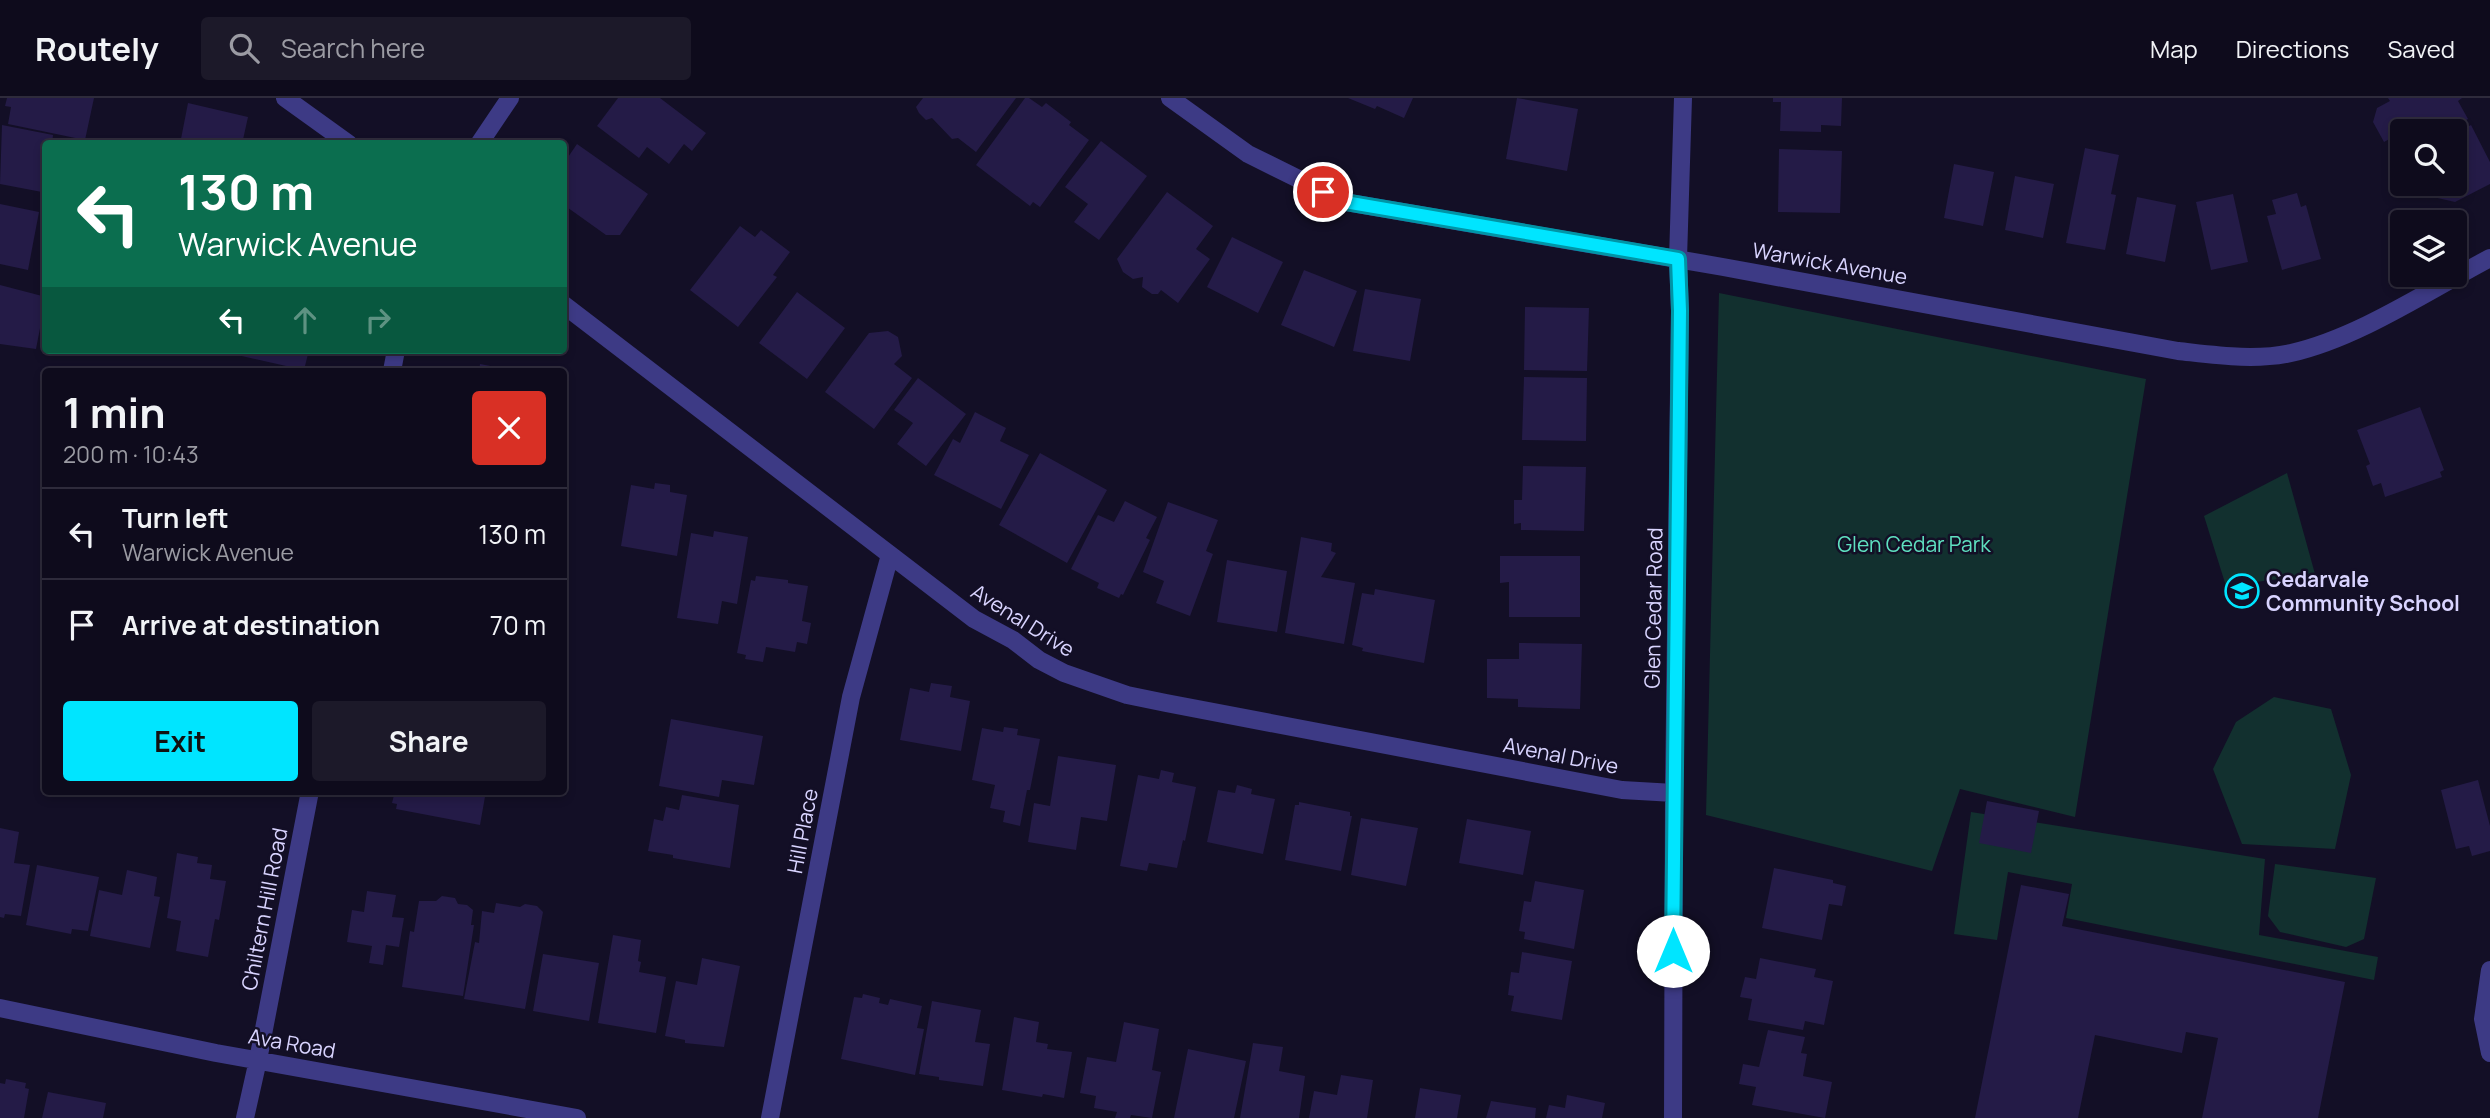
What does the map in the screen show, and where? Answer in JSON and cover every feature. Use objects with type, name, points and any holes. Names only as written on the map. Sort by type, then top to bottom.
[{"type":"street","points":[[285,98],[343,140]]},
{"type":"street","points":[[482,140],[510,98]]},
{"type":"street","name":"Warwick Avenue","points":[[1170,98],[1248,154],[1345,202],[1678,259],[2178,351],[2237,357],[2289,354],[2341,338],[2490,258]]},
{"type":"street","name":"Glen Cedar Road","points":[[1673,1118],[1680,311],[1678,259],[1683,98]]},
{"type":"street","name":"Avenal Drive","points":[[567,307],[974,620],[1013,640],[1039,660],[1063,673],[1127,695],[1622,790],[1674,793]]},
{"type":"street","name":"Hill Place","points":[[770,1118],[851,697],[890,555]]},
{"type":"street","name":"Chiltern Hill Road","points":[[245,1118],[309,795]]},
{"type":"street","points":[[2490,970],[2483,1019],[2490,1053]]},
{"type":"street","name":"Ava Road","points":[[0,1008],[258,1060],[577,1118]]},
{"type":"green space","name":"Glen Cedar Park","points":[[1719,293],[2146,379],[2075,817],[1960,789],[1932,871],[1706,815]]},
{"type":"green space","points":[[2287,473],[2315,574],[2226,586],[2204,516]]},
{"type":"green space","points":[[2274,697],[2331,709],[2351,775],[2335,849],[2242,844],[2213,769],[2236,722]]},
{"type":"green space","points":[[1971,812],[2265,859],[2259,935],[2378,957],[2374,980],[2066,918],[2072,884],[2008,872],[1997,940],[1954,934]]},
{"type":"green space","points":[[2275,864],[2376,878],[2364,939],[2346,947],[2280,932],[2268,916]]},
{"type":"building","points":[[7,98],[94,98],[85,140],[8,124],[11,107],[5,106]]},
{"type":"building","points":[[618,98],[660,98],[706,133],[692,151],[684,144],[669,164],[647,147],[639,158],[597,126]]},
{"type":"building","points":[[923,98],[1016,98],[976,152],[958,138],[952,139],[932,118],[926,120],[919,113],[916,107]]},
{"type":"building","points":[[1025,98],[1042,107],[1046,103],[1089,140],[1040,207],[1033,202],[1030,206],[976,165]]},
{"type":"building","points":[[1348,98],[1413,98],[1404,118],[1377,106],[1375,109]]},
{"type":"building","points":[[1517,98],[1578,109],[1567,171],[1506,159]]},
{"type":"building","points":[[1773,98],[1842,98],[1841,126],[1821,125],[1821,132],[1780,131],[1781,102],[1773,102]]},
{"type":"building","points":[[2388,98],[2462,98],[2458,101],[2468,119],[2390,119],[2390,139],[2384,142],[2373,122],[2377,108],[2390,101]]},
{"type":"building","points":[[188,103],[248,117],[243,140],[181,140]]},
{"type":"building","points":[[2,125],[53,135],[52,140],[42,140],[42,192],[0,184]]},
{"type":"building","points":[[2471,125],[2490,162],[2490,184],[2467,196],[2467,127]]},
{"type":"building","points":[[1101,141],[1147,176],[1099,240],[1074,222],[1088,204],[1065,187]]},
{"type":"building","points":[[577,144],[648,194],[620,235],[606,235],[567,207],[567,159]]},
{"type":"building","points":[[2085,148],[2119,155],[2111,194],[2116,195],[2105,250],[2066,243]]},
{"type":"building","points":[[1779,149],[1842,151],[1840,213],[1778,212]]},
{"type":"building","points":[[1954,164],[1994,172],[1983,226],[1944,218]]},
{"type":"building","points":[[2015,176],[2054,184],[2043,238],[2005,230]]},
{"type":"building","points":[[1167,192],[1213,226],[1196,249],[1210,259],[1178,303],[1161,290],[1158,294],[1152,294],[1142,287],[1143,277],[1133,279],[1123,272],[1117,259]]},
{"type":"building","points":[[2297,193],[2301,207],[2306,205],[2321,259],[2282,270],[2267,216],[2276,214],[2272,200]]},
{"type":"building","points":[[2233,194],[2248,262],[2211,270],[2196,202]]},
{"type":"building","points":[[2429,196],[2467,196],[2455,202]]},
{"type":"building","points":[[2137,197],[2176,205],[2165,262],[2126,254]]},
{"type":"building","points":[[0,204],[39,212],[28,270],[0,264]]},
{"type":"building","points":[[740,226],[755,237],[761,230],[790,252],[773,275],[777,277],[738,327],[690,290]]},
{"type":"building","points":[[1232,237],[1283,262],[1258,313],[1207,287]]},
{"type":"building","points":[[1304,270],[1357,291],[1334,347],[1281,325]]},
{"type":"building","points":[[0,285],[42,296],[42,318],[36,349],[0,344]]},
{"type":"building","points":[[1365,289],[1421,299],[1410,361],[1353,351]]},
{"type":"building","points":[[797,292],[845,328],[807,379],[759,343]]},
{"type":"building","points":[[1525,307],[1589,308],[1587,371],[1524,370]]},
{"type":"building","points":[[888,331],[898,337],[902,356],[894,364],[912,378],[874,429],[825,392],[869,333]]},
{"type":"building","points":[[233,354],[308,354],[304,368]]},
{"type":"building","points":[[480,364],[501,368],[479,368]]},
{"type":"building","points":[[1524,377],[1587,378],[1586,441],[1522,440]]},
{"type":"building","points":[[918,378],[966,414],[926,466],[897,444],[913,423],[894,410]]},
{"type":"building","points":[[2420,407],[2444,470],[2440,472],[2442,477],[2385,497],[2381,483],[2373,486],[2366,466],[2370,464],[2357,430]]},
{"type":"building","points":[[975,412],[1006,428],[1000,441],[1029,455],[1001,509],[934,475],[953,439],[960,443]]},
{"type":"building","points":[[1040,453],[1107,490],[1067,563],[999,525]]},
{"type":"building","points":[[1523,466],[1586,467],[1584,531],[1521,530],[1521,523],[1514,524],[1514,500],[1522,500]]},
{"type":"building","points":[[655,483],[670,485],[670,492],[687,495],[677,556],[621,546],[631,485],[654,489]]},
{"type":"building","points":[[1125,501],[1157,517],[1146,538],[1150,540],[1123,595],[1119,598],[1097,588],[1099,583],[1071,569],[1098,515],[1114,522]]},
{"type":"building","points":[[1168,502],[1218,520],[1206,551],[1213,554],[1190,616],[1156,603],[1164,581],[1143,572]]},
{"type":"building","points":[[714,531],[748,537],[737,604],[722,601],[718,624],[677,618],[691,533],[713,537]]},
{"type":"building","points":[[1301,537],[1332,543],[1331,551],[1336,553],[1321,577],[1355,583],[1344,644],[1285,633]]},
{"type":"building","points":[[1500,556],[1580,556],[1580,617],[1509,617],[1509,582],[1500,583]]},
{"type":"building","points":[[1227,560],[1287,571],[1277,632],[1217,622]]},
{"type":"building","points":[[756,576],[788,580],[788,583],[808,586],[802,621],[811,623],[807,644],[797,642],[795,652],[766,647],[763,662],[745,659],[746,655],[737,653],[751,580],[755,581]]},
{"type":"building","points":[[1375,589],[1435,600],[1424,663],[1362,651],[1363,648],[1352,645],[1362,593],[1374,595]]},
{"type":"building","points":[[1519,643],[1582,644],[1580,709],[1518,707],[1518,699],[1487,698],[1487,659],[1519,659]]},
{"type":"building","points":[[931,683],[952,686],[950,697],[970,701],[961,751],[900,740],[910,688],[929,692]]},
{"type":"building","points":[[671,719],[763,736],[754,785],[722,780],[719,797],[659,786]]},
{"type":"building","points":[[1004,727],[1018,729],[1017,735],[1040,739],[1020,826],[1003,822],[1005,811],[990,808],[995,785],[972,780],[982,728],[1003,732]]},
{"type":"building","points":[[1058,756],[1116,765],[1107,821],[1081,817],[1076,850],[1028,842],[1034,803],[1050,806]]},
{"type":"building","points":[[1161,770],[1174,773],[1172,782],[1196,787],[1177,868],[1149,863],[1147,871],[1120,866],[1138,775],[1159,779]]},
{"type":"building","points":[[2478,780],[2490,826],[2490,851],[2472,856],[2469,846],[2456,849],[2441,790]]},
{"type":"building","points":[[1237,785],[1252,789],[1251,794],[1275,799],[1263,854],[1207,842],[1218,790],[1235,793]]},
{"type":"building","points":[[394,795],[485,795],[480,825],[396,809],[397,804],[392,803]]},
{"type":"building","points":[[682,795],[739,805],[730,868],[648,851],[654,819],[663,821],[666,807],[679,810]]},
{"type":"building","points":[[1987,801],[2039,811],[2031,853],[1979,843]]},
{"type":"building","points":[[1299,802],[1350,812],[1352,816],[1341,871],[1285,860],[1295,805],[1299,805]]},
{"type":"building","points":[[1361,818],[1418,828],[1406,886],[1351,875]]},
{"type":"building","points":[[1467,819],[1531,831],[1523,875],[1459,863]]},
{"type":"building","points":[[0,828],[19,832],[14,863],[30,865],[21,916],[5,914],[4,918],[0,917]]},
{"type":"building","points":[[177,853],[198,857],[197,863],[212,865],[210,879],[226,881],[219,920],[215,919],[208,957],[176,951],[181,921],[167,918]]},
{"type":"building","points":[[37,865],[99,877],[88,931],[72,929],[71,934],[26,925]]},
{"type":"building","points":[[1774,868],[1833,880],[1833,883],[1846,886],[1842,906],[1829,904],[1822,940],[1762,928]]},
{"type":"building","points":[[127,870],[157,877],[154,896],[160,897],[150,948],[90,936],[99,890],[122,895]]},
{"type":"building","points":[[1535,881],[1584,890],[1574,949],[1524,939],[1525,932],[1519,931],[1524,901],[1531,902]]},
{"type":"building","points":[[2021,885],[2069,894],[2062,926],[2345,982],[2318,1118],[2202,1118],[2218,1038],[2186,1032],[2182,1053],[2095,1035],[2078,1118],[1975,1118]]},
{"type":"building","points":[[367,891],[396,895],[392,917],[404,918],[399,947],[386,945],[383,965],[369,963],[372,946],[347,942],[352,910],[364,912]]},
{"type":"building","points":[[442,896],[455,898],[458,904],[467,905],[473,910],[471,925],[474,925],[463,996],[402,987],[410,931],[414,932],[419,901],[436,901]]},
{"type":"building","points":[[496,903],[520,907],[525,904],[537,906],[543,912],[525,1009],[464,999],[475,942],[479,943],[482,911],[494,913]]},
{"type":"building","points":[[613,935],[641,940],[639,972],[666,977],[656,1033],[598,1023]]},
{"type":"building","points":[[1522,952],[1572,961],[1562,1020],[1511,1011],[1514,996],[1508,995],[1511,972],[1519,973]]},
{"type":"building","points":[[543,954],[599,963],[589,1021],[533,1011]]},
{"type":"building","points":[[702,958],[740,966],[724,1047],[685,1043],[685,1040],[665,1036],[676,981],[697,985]]},
{"type":"building","points":[[1760,958],[1816,969],[1814,977],[1833,981],[1824,1025],[1805,1021],[1803,1030],[1748,1020],[1752,999],[1740,997],[1745,977],[1756,979]]},
{"type":"building","points":[[863,994],[880,998],[879,1003],[888,1005],[890,999],[922,1006],[917,1028],[924,1029],[915,1075],[841,1059],[854,997],[862,998]]},
{"type":"building","points":[[932,1001],[981,1010],[975,1042],[990,1044],[983,1086],[939,1080],[939,1077],[919,1074]]},
{"type":"building","points":[[1014,1017],[1039,1022],[1036,1042],[1048,1044],[1047,1049],[1072,1052],[1064,1098],[1002,1090]]},
{"type":"building","points":[[1124,1022],[1159,1029],[1152,1070],[1161,1072],[1152,1118],[1131,1115],[1130,1118],[1115,1118],[1117,1112],[1094,1108],[1096,1096],[1080,1093],[1087,1057],[1116,1062]]},
{"type":"building","points":[[1768,1030],[1805,1037],[1801,1053],[1807,1054],[1803,1076],[1832,1082],[1825,1118],[1752,1105],[1756,1087],[1739,1084],[1743,1064],[1759,1067]]},
{"type":"building","points":[[1253,1043],[1283,1047],[1279,1071],[1305,1076],[1299,1118],[1240,1118]]},
{"type":"building","points":[[1188,1049],[1246,1061],[1234,1118],[1174,1118]]},
{"type":"building","points":[[1341,1075],[1373,1080],[1367,1118],[1309,1118],[1314,1091],[1337,1095]]},
{"type":"building","points":[[6,1079],[26,1083],[25,1088],[29,1089],[24,1118],[0,1118],[0,1083],[5,1084]]},
{"type":"building","points":[[1420,1088],[1461,1095],[1457,1118],[1415,1118]]},
{"type":"building","points":[[48,1092],[106,1103],[103,1118],[42,1118]]},
{"type":"building","points":[[1567,1095],[1605,1103],[1602,1118],[1546,1118],[1549,1105],[1565,1108]]},
{"type":"building","points":[[1491,1101],[1536,1108],[1535,1118],[1486,1118]]},
{"type":"place","name":"Cedarvale Community School","points":[[2242,591]]},
{"type":"route","points":[[1323,192],[1345,202],[1678,259],[1680,311],[1673,951]]}]
